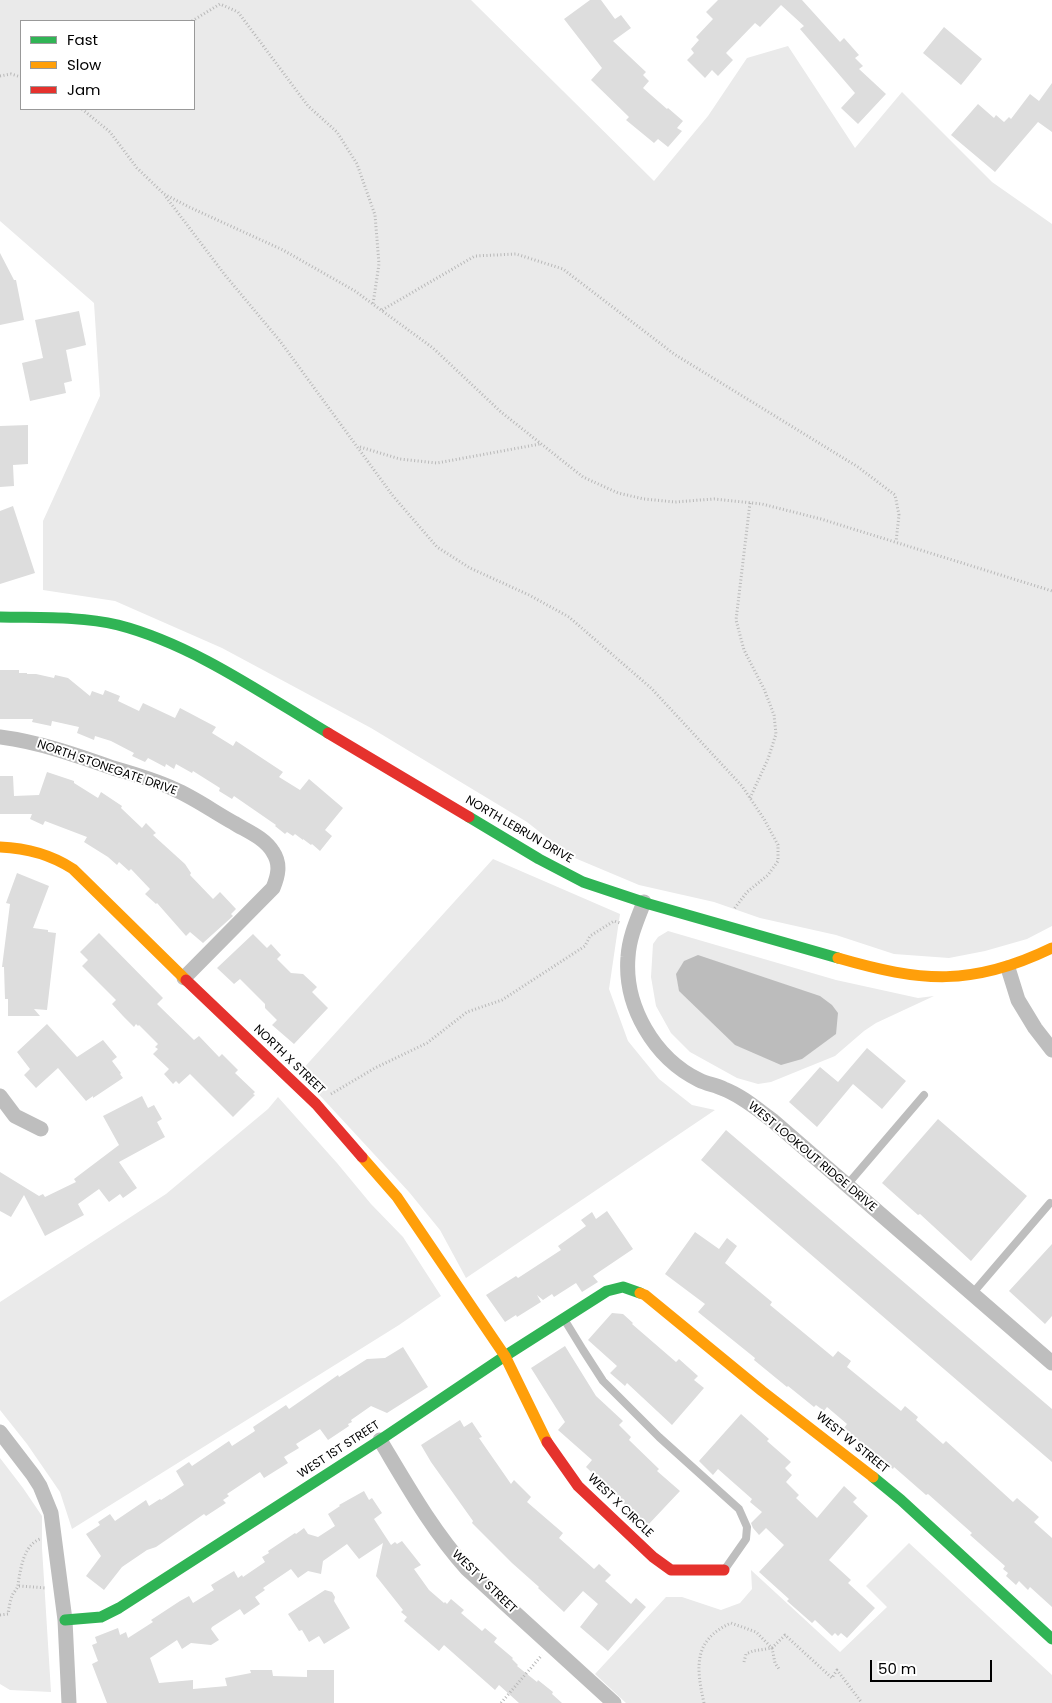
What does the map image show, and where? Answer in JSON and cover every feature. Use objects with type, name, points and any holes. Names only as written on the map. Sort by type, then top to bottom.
[{"type":"street","name":"NORTH LEBRUN DRIVE","points":[[0,617],[78,618],[117,625],[151,635],[189,652],[250,686],[539,859],[583,882],[644,902],[858,964],[926,977],[959,977],[994,972],[1019,964],[1052,948]]},
{"type":"street","name":"NORTH STONEGATE DRIVE","points":[[0,737],[33,742],[65,751],[165,785],[257,836],[273,850],[277,858],[278,868],[277,878],[272,888],[184,978]]},
{"type":"street","name":"NORTH X STREET","points":[[0,847],[28,849],[47,854],[68,865],[316,1104],[396,1197],[504,1356]]},
{"type":"street","name":"WEST LOOKOUT RIDGE DRIVE","points":[[644,902],[634,927],[628,957],[629,985],[635,1010],[650,1037],[674,1064],[698,1080],[725,1089],[748,1102],[772,1120],[1052,1363]]},
{"type":"street","points":[[1008,968],[1018,1000],[1035,1028],[1052,1050]]},
{"type":"street","points":[[0,1096],[15,1116],[41,1129]]},
{"type":"street","name":"WEST 1ST STREET","points":[[65,1620],[82,1620],[101,1616],[119,1608],[380,1440],[504,1356],[607,1291],[623,1287]]},
{"type":"street","name":"WEST W STREET","points":[[623,1287],[645,1294],[762,1391],[827,1440],[901,1500],[1052,1639]]},
{"type":"street","name":"WEST X CIRCLE","points":[[504,1356],[545,1439],[578,1486],[653,1557],[671,1570],[724,1570]]},
{"type":"street","points":[[0,1432],[24,1461],[40,1486],[51,1512],[65,1620],[69,1703]]},
{"type":"street","name":"WEST Y STREET","points":[[380,1440],[428,1520],[467,1569],[614,1703]]},
{"type":"lane","points":[[847,1185],[924,1094]]},
{"type":"lane","points":[[972,1294],[1050,1203]]},
{"type":"lane","points":[[564,1318],[603,1381],[659,1437],[739,1509],[748,1534],[724,1570]]},
{"type":"path","points":[[194,20],[220,4],[238,12],[308,106],[338,132],[357,164],[375,215],[379,264],[373,304]]},
{"type":"path","points":[[0,76],[12,74],[20,77]]},
{"type":"path","points":[[83,110],[110,132],[137,168],[164,194],[225,275],[280,340],[393,496],[437,548],[470,568],[529,595],[569,618],[651,688],[742,786],[778,845],[778,861],[768,875],[738,902],[724,925]]},
{"type":"path","points":[[164,194],[188,208],[283,250],[354,291],[432,348],[501,412],[583,477],[618,493],[644,500],[675,502],[714,499],[762,504],[896,542],[1052,591]]},
{"type":"path","points":[[382,310],[475,256],[516,254],[563,269],[674,354],[842,457],[895,495],[899,515],[896,542]]},
{"type":"path","points":[[358,447],[400,459],[437,462],[541,444]]},
{"type":"path","points":[[750,502],[736,620],[744,650],[764,689],[774,715],[776,734],[768,759],[750,798]]},
{"type":"path","points":[[316,1104],[375,1068],[427,1043],[467,1012],[502,1000],[585,946],[590,936],[614,921],[634,927]]},
{"type":"path","points":[[0,1615],[8,1614],[13,1595],[18,1586],[18,1578],[24,1558],[30,1547],[37,1539],[55,1536]]},
{"type":"path","points":[[18,1586],[62,1590]]},
{"type":"path","points":[[704,1703],[700,1685],[699,1664],[704,1644],[719,1629],[731,1623],[756,1632],[772,1648],[779,1670]]},
{"type":"path","points":[[744,1662],[746,1654],[772,1648],[785,1635],[832,1678],[837,1670],[862,1703]]},
{"type":"path","points":[[501,1703],[550,1645]]},
{"type":"shaded area","points":[[0,0],[471,0],[654,181],[708,116],[747,58],[788,46],[855,148],[902,92],[992,182],[1052,224],[1052,926],[1027,939],[985,951],[949,958],[894,954],[836,935],[760,918],[714,902],[639,885],[570,856],[527,822],[371,728],[222,648],[115,601],[43,590],[43,521],[100,396],[94,303],[0,221]]},
{"type":"shaded area","points":[[493,859],[620,914],[609,989],[628,1041],[659,1079],[692,1105],[715,1110],[466,1278],[440,1230],[409,1192],[313,1088],[301,1071]]},
{"type":"shaded area","points":[[668,931],[836,980],[918,998],[934,996],[876,1023],[835,1056],[771,1082],[758,1084],[737,1078],[690,1052],[671,1033],[656,1006],[651,977],[653,944],[658,937]]},
{"type":"shaded area","points":[[698,955],[820,996],[832,1005],[838,1013],[836,1034],[802,1059],[781,1065],[735,1045],[679,991],[676,974],[684,961]]},
{"type":"shaded area","points":[[278,1097],[371,1204],[403,1237],[441,1296],[399,1325],[72,1529],[60,1492],[27,1444],[0,1410],[0,1302],[166,1194],[268,1109]]},
{"type":"shaded area","points":[[0,1458],[42,1516],[42,1548],[51,1692],[10,1690],[0,1684]]},
{"type":"shaded area","points":[[909,1543],[1052,1675],[1052,1703],[626,1703],[595,1674],[666,1597],[682,1597],[721,1610],[740,1603],[752,1589],[751,1570],[840,1652],[887,1607],[866,1586]]},
{"type":"building","points":[[590,0],[601,0],[615,19],[621,15],[631,28],[613,41],[646,72],[643,75],[649,81],[643,88],[683,121],[677,128],[682,131],[668,147],[658,139],[654,143],[626,120],[629,117],[591,80],[602,68],[564,19]]},
{"type":"building","points":[[718,0],[802,0],[840,42],[844,38],[859,55],[855,58],[863,66],[859,69],[886,94],[858,124],[841,108],[855,93],[800,29],[804,26],[781,5],[760,27],[755,23],[726,53],[733,60],[718,76],[712,70],[705,78],[687,60],[694,53],[691,49],[699,40],[696,37],[713,19],[706,12]]},
{"type":"building","points":[[944,27],[982,59],[961,85],[923,53]]},
{"type":"building","points":[[1052,83],[1052,132],[1038,122],[995,172],[951,135],[978,104],[994,118],[996,115],[1004,122],[1009,117],[1011,119],[1030,94],[1039,101]]},
{"type":"building","points":[[0,253],[14,280],[16,280],[24,320],[0,325]]},
{"type":"building","points":[[79,311],[86,345],[66,350],[72,381],[64,383],[66,393],[30,401],[22,363],[43,358],[35,320]]},
{"type":"building","points":[[28,425],[28,464],[13,465],[14,486],[0,487],[0,426]]},
{"type":"building","points":[[13,506],[35,573],[0,584],[0,511]]},
{"type":"building","points":[[0,670],[19,670],[19,673],[54,678],[55,675],[68,678],[90,696],[92,691],[103,695],[105,690],[120,696],[118,701],[139,711],[143,703],[175,718],[180,708],[216,727],[212,733],[233,746],[236,741],[283,772],[279,777],[300,790],[309,779],[343,808],[325,830],[332,836],[320,851],[295,834],[293,836],[287,832],[285,834],[276,825],[234,796],[232,799],[219,791],[220,788],[193,771],[192,773],[176,764],[174,769],[166,764],[165,767],[148,758],[145,762],[132,756],[134,753],[111,741],[95,736],[94,740],[77,733],[79,727],[52,721],[51,726],[32,722],[33,719],[0,719]]},
{"type":"building","points":[[47,772],[74,781],[74,783],[98,798],[101,792],[122,806],[121,808],[142,828],[146,823],[156,833],[153,835],[185,864],[191,873],[190,875],[213,899],[220,892],[236,909],[231,914],[233,916],[203,943],[190,932],[186,936],[157,903],[145,894],[150,889],[131,869],[129,871],[119,862],[117,865],[84,842],[87,837],[45,821],[43,825],[30,819],[32,814],[0,814],[0,776],[13,776],[14,796],[39,795]]},
{"type":"building","points":[[17,873],[49,886],[33,928],[56,933],[47,1010],[34,1009],[40,1016],[8,1016],[8,999],[5,999],[4,967],[2,967],[10,904],[6,903]]},
{"type":"building","points":[[99,933],[163,998],[157,1004],[194,1040],[199,1036],[219,1057],[222,1054],[238,1070],[235,1073],[255,1092],[253,1094],[255,1095],[233,1117],[190,1074],[179,1084],[176,1081],[173,1084],[164,1074],[169,1069],[153,1054],[158,1049],[155,1047],[158,1044],[139,1025],[136,1024],[134,1027],[123,1016],[112,1004],[116,1000],[82,966],[88,960],[80,952]]},
{"type":"building","points":[[253,934],[267,948],[271,944],[281,955],[277,959],[291,973],[303,974],[317,987],[312,992],[328,1008],[294,1044],[272,1025],[277,1020],[265,1008],[265,1004],[240,979],[234,984],[217,968]]},
{"type":"building","points":[[47,1024],[77,1057],[103,1040],[117,1057],[112,1061],[123,1078],[86,1101],[58,1068],[36,1088],[24,1075],[30,1069],[17,1052]]},
{"type":"building","points":[[867,1048],[906,1081],[882,1109],[853,1084],[817,1127],[789,1102],[820,1067],[838,1082]]},
{"type":"building","points":[[142,1096],[148,1108],[154,1105],[162,1119],[157,1122],[165,1137],[119,1162],[137,1188],[123,1198],[120,1194],[109,1202],[99,1189],[78,1204],[84,1215],[45,1236],[24,1195],[11,1217],[0,1211],[0,1172],[39,1196],[43,1194],[45,1197],[76,1182],[74,1179],[119,1145],[103,1116]]},
{"type":"building","points":[[938,1119],[1027,1196],[971,1261],[920,1214],[918,1215],[882,1183]]},
{"type":"building","points":[[726,1130],[1052,1409],[1052,1462],[701,1160]]},
{"type":"building","points":[[607,1211],[633,1249],[593,1276],[598,1282],[582,1292],[576,1283],[554,1297],[552,1294],[543,1300],[537,1295],[541,1302],[505,1322],[486,1295],[516,1276],[518,1278],[561,1250],[558,1246],[586,1226],[581,1220],[592,1212],[596,1219]]},
{"type":"building","points":[[695,1232],[719,1249],[727,1238],[737,1246],[725,1263],[772,1302],[770,1305],[833,1357],[838,1351],[851,1361],[847,1367],[901,1411],[905,1406],[918,1417],[916,1420],[943,1444],[946,1441],[1013,1502],[1017,1498],[1039,1517],[1034,1522],[1052,1538],[1052,1607],[1030,1587],[1028,1590],[1019,1581],[1016,1585],[1006,1576],[1008,1573],[1003,1569],[1005,1566],[970,1535],[972,1533],[894,1467],[893,1469],[880,1458],[878,1460],[868,1452],[870,1450],[844,1428],[847,1424],[827,1407],[824,1411],[816,1405],[814,1407],[754,1360],[755,1358],[698,1312],[705,1304],[665,1274]]},
{"type":"building","points":[[1052,1244],[1052,1316],[1045,1324],[1009,1291]]},
{"type":"building","points":[[612,1313],[623,1314],[676,1362],[679,1359],[698,1376],[694,1380],[704,1388],[672,1425],[627,1383],[625,1386],[610,1373],[617,1366],[588,1340]]},
{"type":"building","points":[[565,1346],[596,1396],[623,1421],[619,1425],[631,1437],[629,1440],[659,1469],[657,1471],[680,1491],[647,1526],[586,1467],[592,1460],[558,1430],[565,1422],[531,1368]]},
{"type":"building","points":[[403,1347],[428,1387],[387,1413],[371,1406],[351,1420],[352,1422],[348,1424],[349,1426],[328,1440],[320,1429],[296,1444],[299,1448],[284,1457],[288,1463],[264,1478],[260,1472],[227,1494],[229,1496],[223,1500],[226,1503],[206,1516],[204,1514],[156,1547],[147,1550],[122,1567],[104,1590],[86,1576],[101,1556],[86,1534],[100,1525],[98,1522],[110,1514],[115,1521],[146,1500],[149,1506],[161,1500],[184,1485],[176,1471],[189,1462],[192,1466],[229,1441],[232,1446],[255,1431],[253,1427],[286,1405],[289,1409],[338,1375],[339,1377],[367,1359],[385,1358]]},
{"type":"building","points":[[741,1414],[791,1462],[785,1468],[792,1475],[786,1482],[799,1495],[796,1498],[817,1518],[844,1486],[857,1498],[853,1502],[868,1516],[829,1560],[851,1580],[848,1583],[875,1608],[847,1638],[841,1633],[838,1636],[835,1633],[832,1636],[815,1620],[812,1623],[759,1572],[784,1545],[766,1528],[759,1535],[751,1523],[762,1512],[750,1502],[752,1499],[718,1469],[713,1475],[699,1461]]},
{"type":"building","points":[[460,1420],[464,1427],[472,1422],[482,1437],[479,1438],[511,1484],[514,1480],[531,1497],[527,1502],[563,1533],[559,1538],[594,1569],[599,1564],[611,1575],[605,1581],[631,1604],[636,1598],[646,1607],[608,1651],[580,1627],[598,1604],[583,1591],[564,1612],[472,1523],[473,1521],[431,1462],[421,1445]]},
{"type":"building","points":[[364,1491],[369,1500],[372,1498],[382,1513],[374,1519],[391,1545],[402,1541],[421,1565],[414,1569],[429,1590],[444,1603],[447,1604],[451,1599],[464,1610],[461,1613],[482,1631],[485,1628],[497,1638],[494,1642],[513,1658],[517,1666],[553,1692],[552,1694],[562,1703],[519,1703],[499,1685],[495,1690],[444,1645],[439,1651],[404,1621],[407,1617],[401,1612],[403,1610],[376,1576],[383,1543],[359,1559],[347,1544],[323,1561],[321,1574],[308,1571],[298,1578],[291,1569],[263,1588],[265,1590],[255,1597],[260,1604],[244,1615],[240,1609],[212,1627],[211,1629],[219,1640],[211,1645],[191,1643],[182,1649],[177,1640],[150,1658],[159,1683],[193,1680],[193,1689],[227,1686],[225,1678],[251,1673],[250,1670],[272,1670],[273,1676],[307,1677],[307,1670],[334,1670],[334,1703],[107,1703],[92,1664],[98,1661],[92,1645],[97,1643],[95,1637],[118,1628],[120,1635],[126,1632],[128,1638],[180,1601],[189,1596],[193,1603],[214,1590],[211,1585],[234,1571],[238,1578],[242,1575],[243,1577],[265,1562],[262,1557],[269,1553],[268,1551],[304,1528],[308,1534],[318,1537],[335,1526],[328,1514],[339,1505]]},
{"type":"building","points":[[325,1590],[332,1592],[335,1597],[334,1601],[350,1628],[324,1644],[319,1636],[309,1642],[302,1630],[299,1631],[288,1614]]},
{"type":"traffic: fast","points":[[0,617],[89,620],[118,625],[146,633],[200,657],[328,733]]},
{"type":"traffic: fast","points":[[469,817],[539,859],[583,882],[649,904],[838,958]]},
{"type":"traffic: fast","points":[[65,1620],[101,1617],[119,1608],[607,1291],[623,1287],[640,1293]]},
{"type":"traffic: fast","points":[[873,1477],[901,1500],[1052,1639]]},
{"type":"traffic: slow","points":[[0,847],[38,853],[56,859],[73,869],[186,980]]},
{"type":"traffic: slow","points":[[838,958],[895,972],[946,977],[971,975],[996,969],[1023,961],[1052,948]]},
{"type":"traffic: slow","points":[[362,1157],[397,1197],[505,1356],[547,1442]]},
{"type":"traffic: slow","points":[[640,1293],[645,1295],[762,1391],[873,1477]]},
{"type":"traffic: jam","points":[[328,733],[469,817]]},
{"type":"traffic: jam","points":[[186,980],[316,1104],[362,1157]]},
{"type":"traffic: jam","points":[[547,1442],[578,1486],[653,1557],[671,1570],[724,1570]]}]
